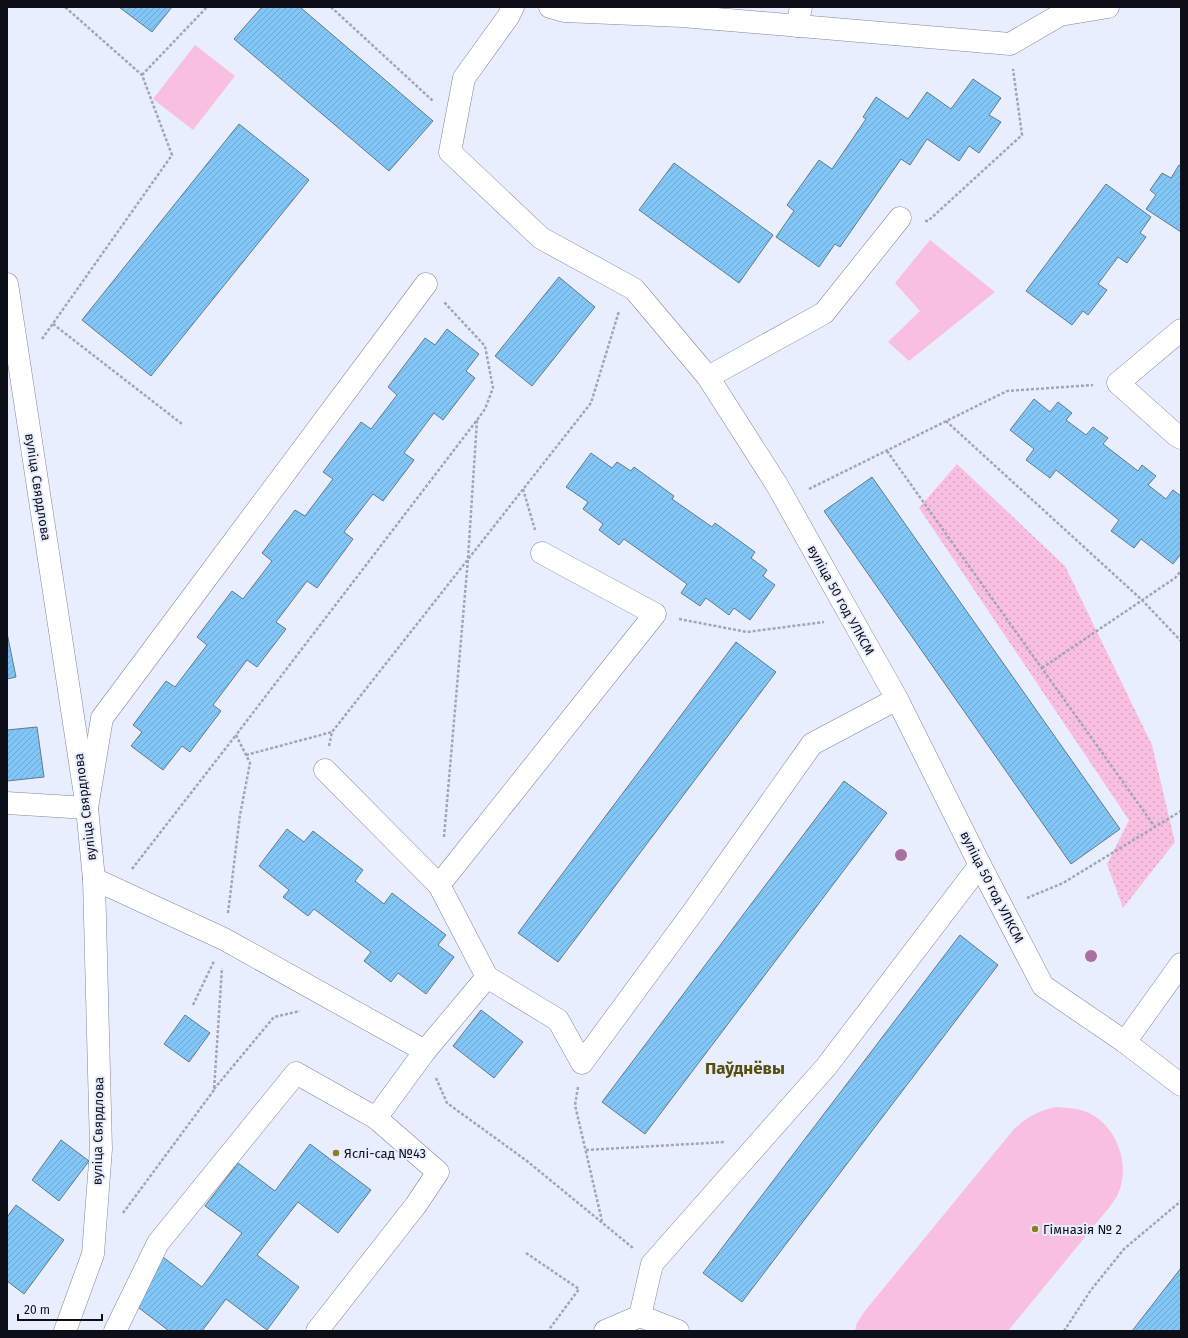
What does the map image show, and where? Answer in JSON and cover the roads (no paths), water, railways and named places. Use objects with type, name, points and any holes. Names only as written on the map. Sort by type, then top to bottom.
[{"type":"street","name":"вуліца 50 год УЛКСМ","points":[[513,7],[508,17],[464,78],[450,152],[542,238],[634,289],[708,376],[786,501],[897,699],[980,866],[1043,986],[1125,1042],[1181,1085]]},
{"type":"street","points":[[550,7],[564,11],[682,16],[799,16],[1010,44],[1060,15],[1108,7]]},
{"type":"street","points":[[708,376],[824,313],[900,218]]},
{"type":"street","points":[[7,803],[88,808],[102,718],[426,284]]},
{"type":"street","name":"вуліца Свярдлова","points":[[8,295],[88,808],[94,879],[101,1149],[93,1254],[65,1331]]},
{"type":"street","points":[[1181,330],[1118,383],[1181,438]]},
{"type":"street","points":[[439,885],[655,614],[542,553]]},
{"type":"street","points":[[325,770],[439,885],[487,977],[558,1020],[582,1063],[693,912],[812,744],[897,699]]},
{"type":"street","points":[[640,1316],[652,1264],[826,1067],[980,866]]},
{"type":"street","points":[[94,879],[224,939],[425,1052]]},
{"type":"street","points":[[1125,1042],[1181,964]]},
{"type":"street","points":[[376,1118],[425,1052],[487,977]]},
{"type":"street","points":[[115,1331],[158,1243],[296,1073],[376,1118],[438,1172],[416,1205],[317,1331]]},
{"type":"street","points":[[605,1331],[640,1316],[678,1331]]},
{"type":"place","name":"Яслі-сад №43","points":[[336,1153]]},
{"type":"place","name":"Гімназія № 2","points":[[1035,1229]]},
{"type":"district","name":"Паўднёвы","points":[[745,1068]]}]
